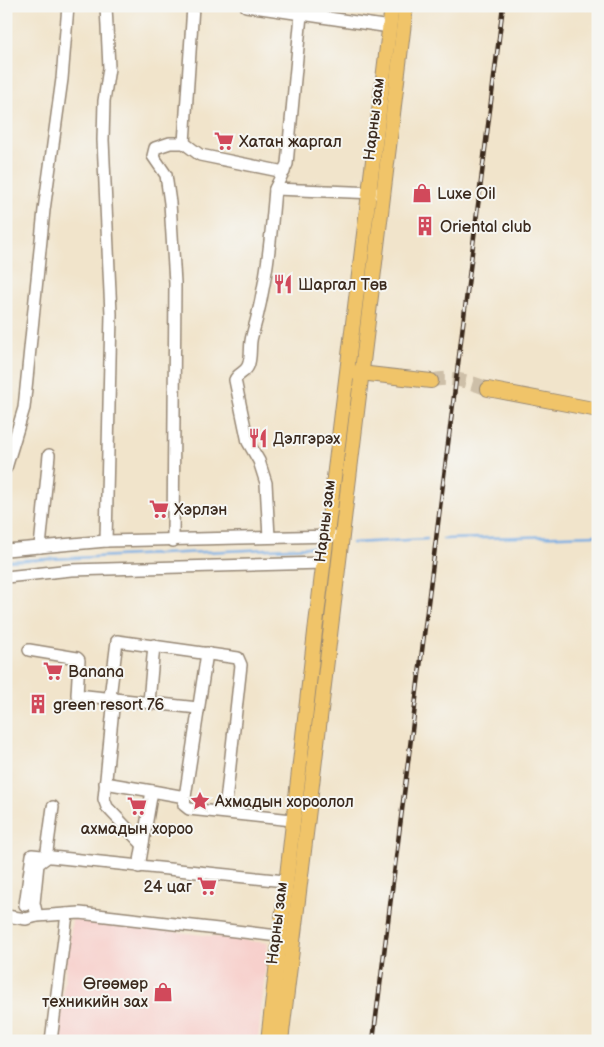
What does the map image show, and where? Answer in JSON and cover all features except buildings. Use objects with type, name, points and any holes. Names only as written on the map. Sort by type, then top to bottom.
[{"type":"main road","name":"Нарны зам","points":[[376,193],[392,6]]},
{"type":"main road","name":"Нарны зам","points":[[281,1041],[334,536],[376,193],[406,6]]},
{"type":"main road","points":[[354,372],[431,381]]},
{"type":"main road","points":[[488,389],[598,410]]},
{"type":"main road","name":"Нарны зам","points":[[268,1041],[278,936],[324,563],[334,536]]},
{"type":"street","points":[[6,468],[24,408],[44,210],[62,79],[68,6]]},
{"type":"street","points":[[106,6],[109,68],[104,101],[103,140],[111,314],[106,541]]},
{"type":"street","points":[[184,144],[193,6]]},
{"type":"street","points":[[246,6],[390,27]]},
{"type":"street","points":[[269,537],[266,483],[259,461],[248,442],[235,390],[235,380],[238,374],[247,369],[251,338],[259,317],[275,189],[287,164],[301,15]]},
{"type":"street","points":[[174,541],[175,284],[170,203],[166,175],[153,156],[155,148],[160,145],[184,144],[200,154],[284,172]]},
{"type":"street","points":[[275,189],[376,193]]},
{"type":"street","points":[[40,547],[48,455]]},
{"type":"street","points":[[6,550],[106,541],[334,536]]},
{"type":"street","points":[[6,578],[72,570],[324,563]]},
{"type":"street","points":[[141,843],[107,808],[104,799],[118,641],[238,658],[241,665],[225,811]]},
{"type":"street","points":[[148,702],[154,645]]},
{"type":"street","points":[[29,650],[77,658],[79,660],[77,695],[198,708]]},
{"type":"street","points":[[207,653],[184,805],[188,808],[292,820]]},
{"type":"street","points":[[105,783],[184,797]]},
{"type":"street","points":[[139,867],[141,843],[152,791]]},
{"type":"street","points":[[37,916],[34,903],[38,864],[46,858],[53,807]]},
{"type":"street","points":[[26,905],[32,856],[285,881]]},
{"type":"street","points":[[6,916],[26,919],[37,916],[80,913],[278,936]]},
{"type":"street","points":[[52,1041],[67,914]]},
{"type":"shaded area","name":"Өгөөмөр техникийн зах","points":[[72,919],[268,943],[258,1041],[57,1041]]},
{"type":"waterway","points":[[443,539],[598,535]]},
{"type":"waterway","points":[[352,543],[427,539]]},
{"type":"waterway","points":[[6,561],[313,547]]},
{"type":"tunnel","points":[[431,381],[452,379],[488,389]]},
{"type":"railway","points":[[373,1041],[503,6]]},
{"type":"place","name":"Хатан жаргал","points":[[224,141]]},
{"type":"place","name":"Luxe Oil","points":[[422,193]]},
{"type":"place","name":"Oriental club","points":[[425,226]]},
{"type":"place","name":"Шаргал Төв","points":[[283,284]]},
{"type":"place","name":"Дэлгэрэх","points":[[258,438]]},
{"type":"place","name":"Хэрлэн","points":[[159,509]]},
{"type":"place","name":"Banana","points":[[53,671]]},
{"type":"place","name":"green resort 76","points":[[38,704]]},
{"type":"place","name":"Ахмадын хороолол","points":[[200,801]]},
{"type":"place","name":"ахмадын хороо","points":[[137,806]]},
{"type":"place","name":"24 цаг","points":[[207,886]]},
{"type":"place","name":"Өгөөмөр техникийн зах","points":[[163,992]]}]
